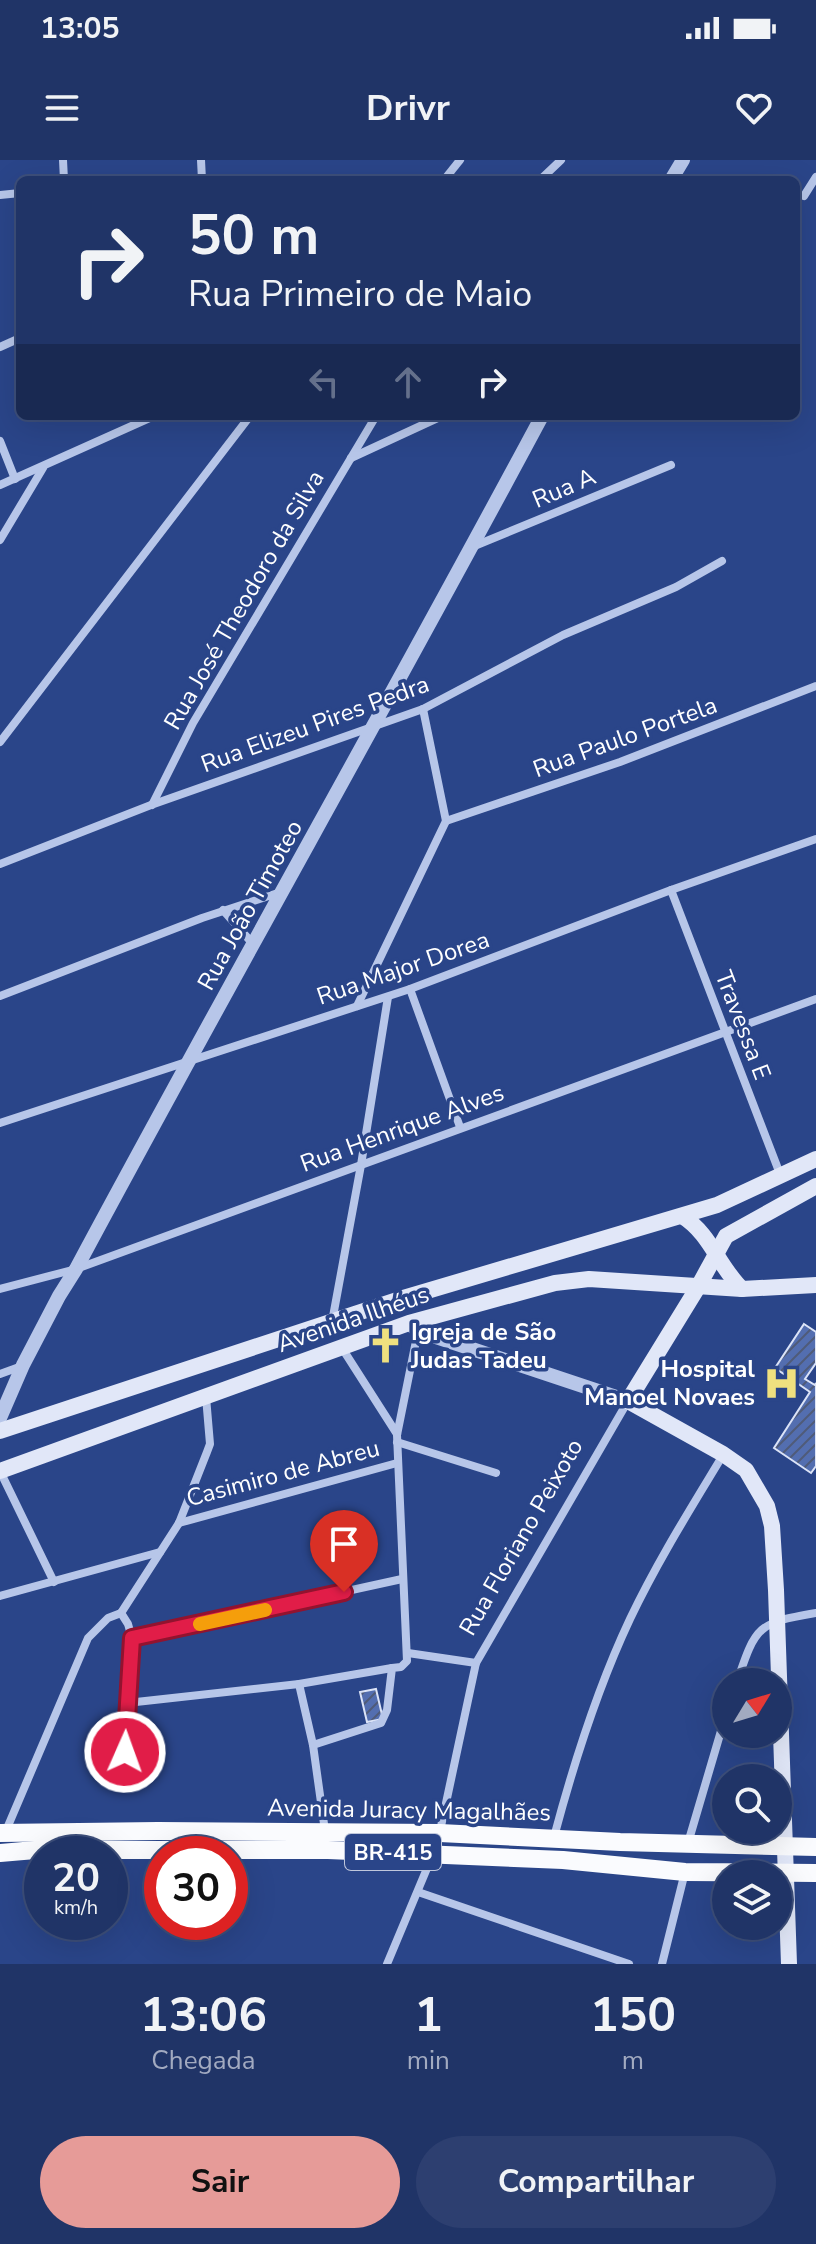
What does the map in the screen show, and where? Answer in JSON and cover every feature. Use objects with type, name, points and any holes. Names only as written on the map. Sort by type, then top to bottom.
[{"type":"main road","name":"Avenida Ilhéus","points":[[0,1431],[400,1299],[717,1205],[816,1159]]},
{"type":"main road","points":[[698,1287],[726,1236],[816,1186]]},
{"type":"main road","points":[[682,1216],[702,1232],[726,1272],[742,1289]]},
{"type":"main road","name":"Avenida Ilhéus","points":[[0,1470],[341,1348],[571,1280],[742,1289],[816,1285]]},
{"type":"main road","name":"Rua Floriano Peixoto","points":[[628,1401],[698,1287]]},
{"type":"main road","points":[[628,1401],[746,1470],[767,1506],[772,1526],[785,1860]]},
{"type":"main road","name":"Avenida Juracy Magalhães","points":[[2,1833],[325,1831],[816,1847]]},
{"type":"main road","name":"Avenida Juracy Magalhães","points":[[0,1853],[204,1849],[433,1853],[712,1872]]},
{"type":"main road","name":"Avenida Juracy Magalhães","points":[[792,1872],[816,1873]]},
{"type":"main road","points":[[788,1940],[789,1964]]},
{"type":"street","points":[[447,176],[460,160]]},
{"type":"street","points":[[544,176],[561,160]]},
{"type":"street","points":[[804,196],[816,177]]},
{"type":"street","points":[[0,485],[145,420]]},
{"type":"street","points":[[0,742],[247,420]]},
{"type":"street","name":"Rua José Theodoro da Silva","points":[[151,805],[193,723],[374,420]]},
{"type":"street","points":[[351,459],[434,420]]},
{"type":"street","name":"Rua João Timoteo","points":[[0,1418],[59,1296],[375,726],[540,420]]},
{"type":"street","points":[[0,441],[15,479]]},
{"type":"street","name":"Rua A","points":[[472,547],[671,465]]},
{"type":"street","points":[[0,540],[43,467]]},
{"type":"street","name":"Rua Elizeu Pires Pedra","points":[[0,864],[151,805],[423,709],[563,635],[676,587],[722,561]]},
{"type":"street","name":"Rua Paulo Portela","points":[[446,821],[620,762],[816,686]]},
{"type":"street","points":[[357,1006],[446,821],[423,709]]},
{"type":"street","name":"Rua Major Dorea","points":[[0,1123],[388,997],[816,839]]},
{"type":"street","name":"Travessa E","points":[[671,890],[780,1174]]},
{"type":"street","points":[[0,996],[223,910],[282,892]]},
{"type":"street","points":[[223,910],[254,945]]},
{"type":"street","points":[[410,989],[460,1127]]},
{"type":"street","points":[[332,1322],[388,997]]},
{"type":"street","name":"Rua Henrique Alves","points":[[0,1289],[76,1269],[816,999]]},
{"type":"street","points":[[127,1703],[299,1684],[404,1665],[408,1653],[397,1439],[414,1327],[628,1401]]},
{"type":"street","points":[[341,1348],[397,1439]]},
{"type":"street","points":[[0,1374],[23,1365]]},
{"type":"street","points":[[2,1833],[88,1638],[108,1618],[121,1613],[179,1523],[210,1444],[206,1397]]},
{"type":"street","name":"Rua Floriano Peixoto","points":[[440,1833],[476,1663],[628,1401]]},
{"type":"street","name":"Casimiro de Abreu","points":[[397,1439],[496,1473]]},
{"type":"street","points":[[554,1837],[574,1764],[631,1616],[723,1454]]},
{"type":"street","name":"Casimiro de Abreu","points":[[179,1523],[397,1463]]},
{"type":"street","points":[[0,1470],[54,1582]]},
{"type":"street","points":[[0,1596],[160,1552]]},
{"type":"street","points":[[132,1638],[402,1579]]},
{"type":"street","points":[[121,1613],[132,1638],[124,1776]]},
{"type":"street","points":[[742,1668],[754,1638],[765,1625],[816,1613]]},
{"type":"street","points":[[408,1653],[476,1663]]},
{"type":"street","points":[[313,1745],[381,1723],[387,1710],[392,1668]]},
{"type":"street","points":[[299,1684],[313,1745],[325,1831]]},
{"type":"street","points":[[688,1843],[716,1748]]},
{"type":"street","points":[[387,1964],[433,1853]]},
{"type":"street","points":[[662,1964],[685,1872]]},
{"type":"street","points":[[418,1892],[629,1964]]},
{"type":"building","name":"Hospital Manoel Novaes","points":[[804,1324],[816,1332],[816,1363],[805,1379],[816,1383],[816,1466],[811,1473],[774,1448],[810,1392],[775,1368]]},
{"type":"building","points":[[376,1689],[383,1719],[367,1722],[360,1692]]},
{"type":"slow traffic","points":[[200,1624],[265,1610]]},
{"type":"place","name":"Igreja de São Judas Tadeu","points":[[385,1346]]},
{"type":"place","name":"Hospital Manoel Novaes","points":[[781,1383]]},
{"type":"route","points":[[125,1752],[132,1638],[344,1592]]}]
